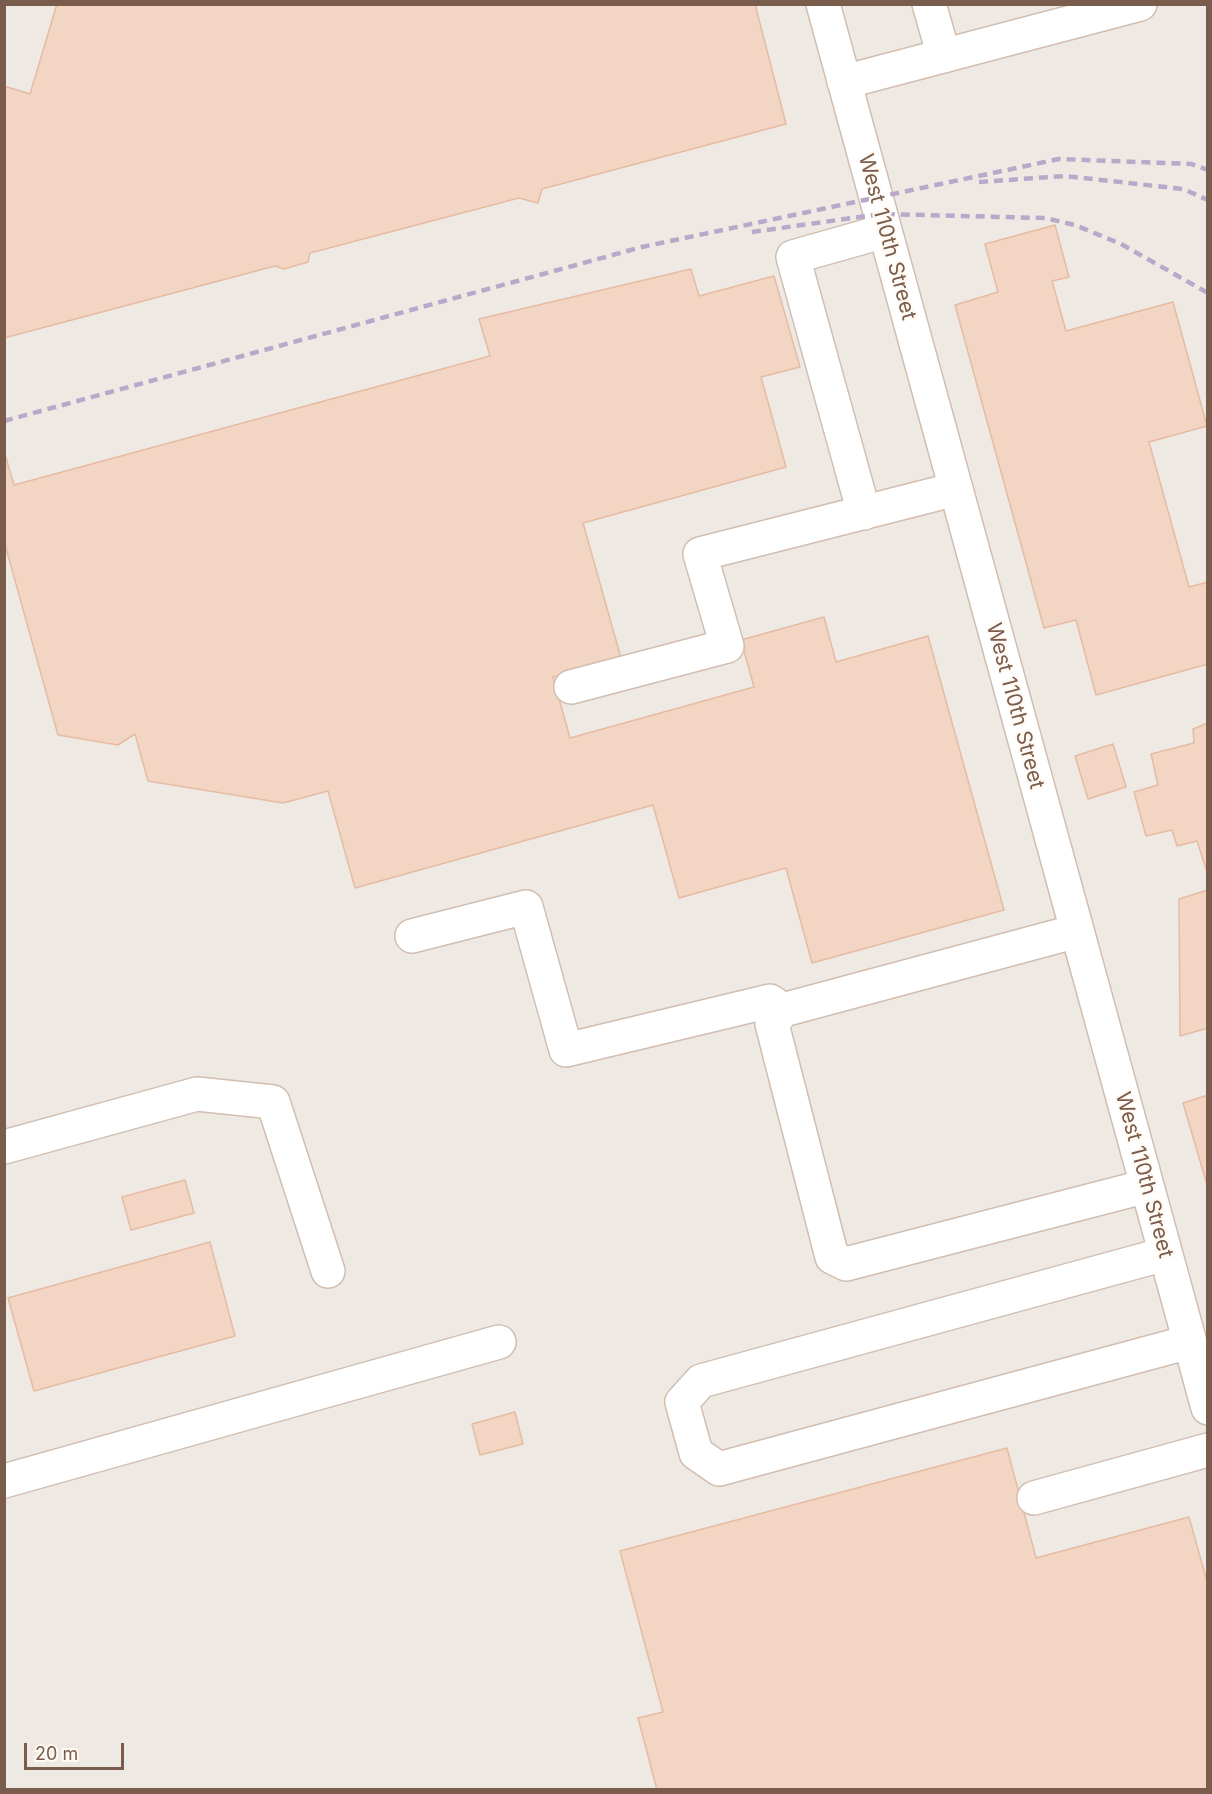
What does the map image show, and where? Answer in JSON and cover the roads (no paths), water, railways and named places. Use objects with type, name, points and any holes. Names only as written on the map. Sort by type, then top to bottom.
[{"type":"street","name":"West 110th Street","points":[[823,4],[1208,1408]]},
{"type":"street","points":[[929,4],[944,56]]},
{"type":"street","points":[[844,82],[1140,4]]},
{"type":"street","points":[[864,513],[793,257],[885,231]]},
{"type":"street","points":[[571,687],[727,646],[700,554],[956,489]]},
{"type":"street","points":[[412,936],[526,907],[566,1050],[770,1001],[783,1010]]},
{"type":"street","points":[[1077,931],[783,1010],[772,1024],[832,1257],[846,1264],[1147,1186]]},
{"type":"street","points":[[4,1147],[198,1094],[273,1102],[328,1271]]},
{"type":"street","points":[[1165,1254],[701,1381],[682,1402],[696,1453],[719,1469],[1189,1342]]},
{"type":"street","points":[[4,1482],[499,1342]]},
{"type":"street","points":[[1034,1498],[1208,1449]]},
{"type":"railway","points":[[4,421],[642,247],[1059,159],[1191,164],[1208,170]]},
{"type":"railway","points":[[979,182],[1065,176],[1183,189],[1208,200]]},
{"type":"railway","points":[[752,232],[881,214],[1045,218],[1075,225],[1121,244],[1208,293]]}]
